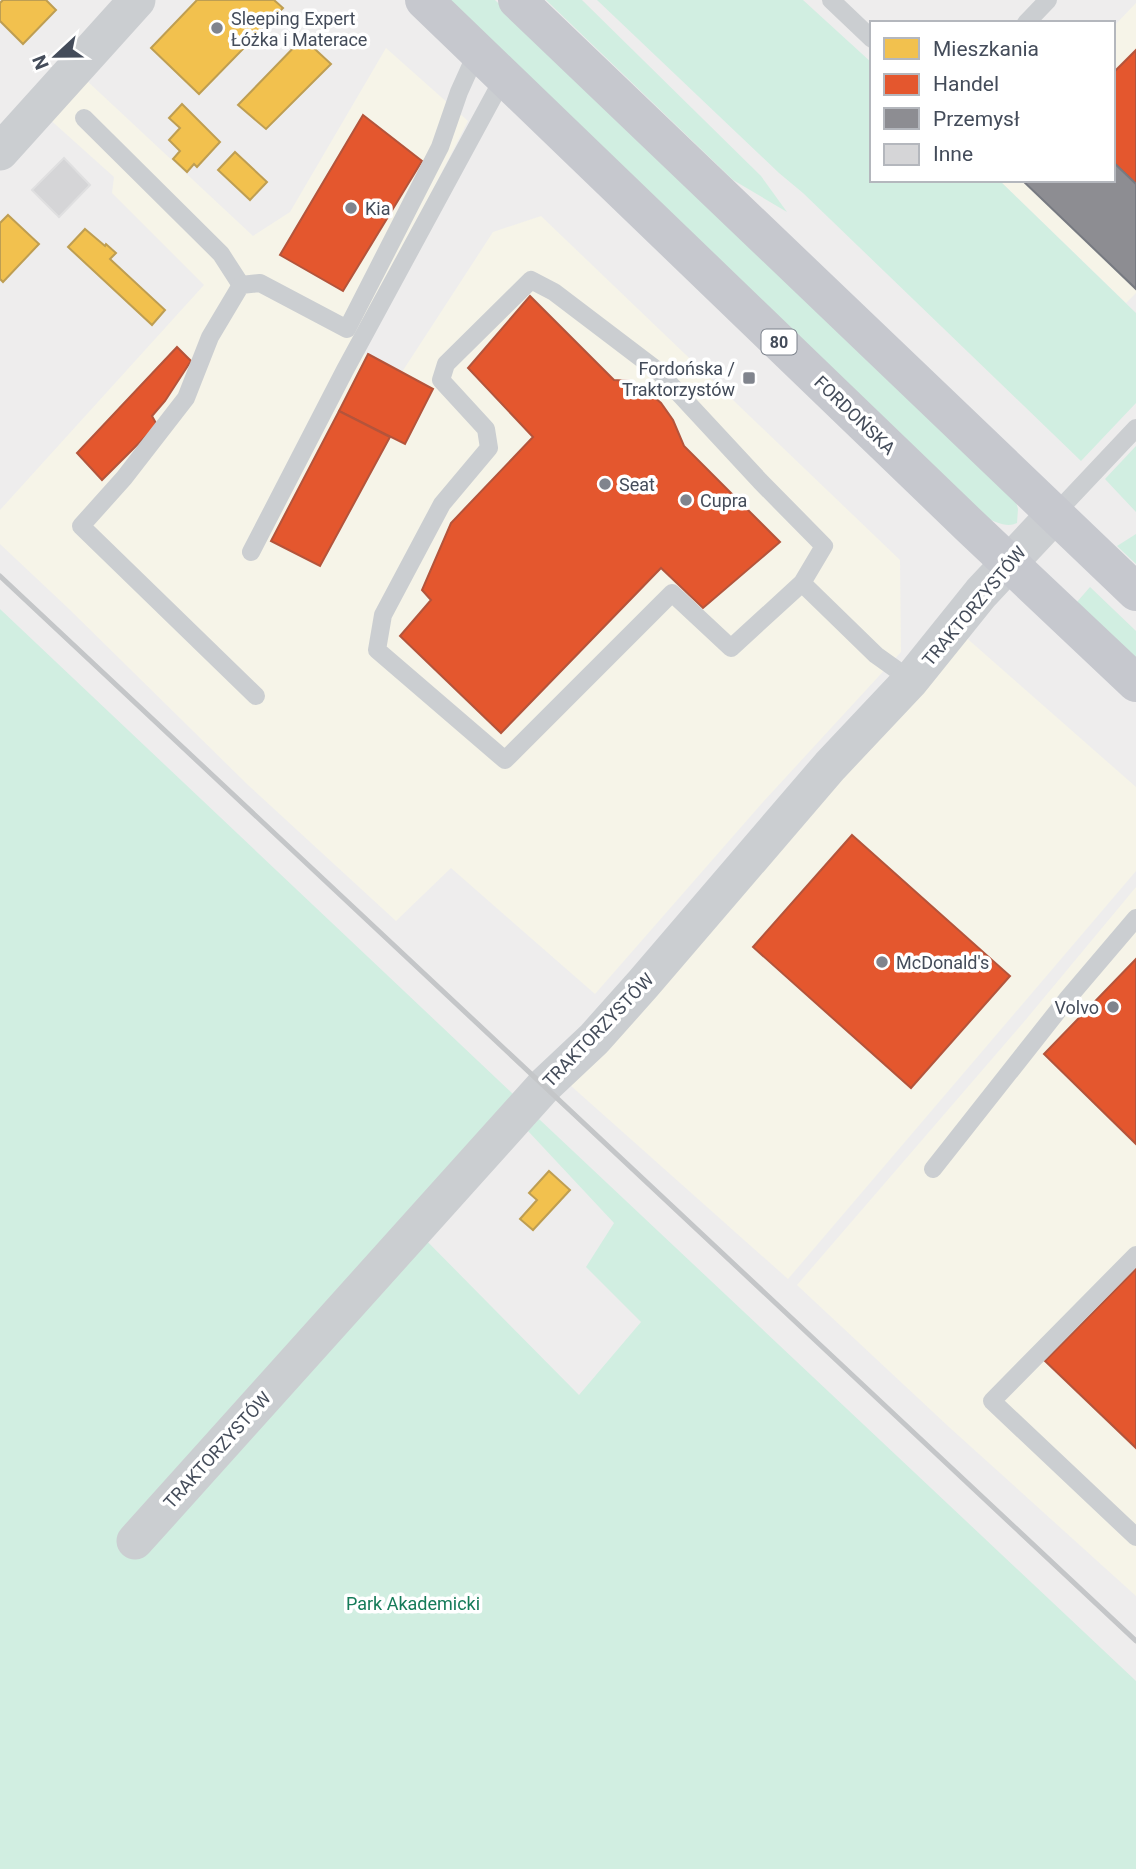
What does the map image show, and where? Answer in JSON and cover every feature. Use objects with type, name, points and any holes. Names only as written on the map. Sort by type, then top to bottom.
[{"type":"main road","name":"FORDOŃSKA","points":[[424,0],[1136,682]]},
{"type":"main road","points":[[517,0],[1136,592]]},
{"type":"street","points":[[0,152],[137,0]]},
{"type":"street","name":"TRAKTORZYSTÓW","points":[[135,1541],[544,1086],[602,1030],[830,766],[911,680],[1009,562],[1055,514]]},
{"type":"lane","points":[[831,0],[870,37]]},
{"type":"lane","points":[[1028,21],[1048,0]]},
{"type":"lane","points":[[241,285],[260,283],[347,328],[440,147],[458,92],[491,64]]},
{"type":"lane","points":[[251,552],[345,370],[491,64]]},
{"type":"lane","points":[[84,118],[220,254],[241,285]]},
{"type":"lane","points":[[531,281],[554,292],[658,371],[824,546],[802,583],[730,648],[673,593],[505,760],[377,650],[383,615],[442,504],[489,448],[486,429],[441,380],[446,364],[531,281]]},
{"type":"lane","points":[[241,285],[210,337],[186,398],[124,478],[80,526],[256,696]]},
{"type":"lane","points":[[1055,514],[1136,428]]},
{"type":"lane","points":[[802,583],[876,655],[911,680]]},
{"type":"lane","points":[[933,1169],[1068,998],[1136,918]]},
{"type":"lane","points":[[1136,1255],[992,1401],[1136,1537]]},
{"type":"shaded area","points":[[1136,3],[1136,293],[1126,303],[1001,182],[1115,182],[1115,25]]},
{"type":"shaded area","points":[[386,48],[468,121],[349,353],[368,354],[402,372],[493,232],[541,216],[900,560],[901,652],[763,802],[595,994],[451,868],[396,921],[248,785],[0,544],[0,510],[204,285],[112,193],[114,177],[46,116],[85,79],[253,236],[290,212]]},
{"type":"shaded area","points":[[962,634],[1136,787],[1136,871],[788,1279],[561,1077]]},
{"type":"shaded area","points":[[1136,887],[1136,1596],[797,1285],[1023,1023]]},
{"type":"green space","points":[[442,0],[495,0],[777,267],[1015,499],[1018,509],[1017,523],[1005,525],[986,518]]},
{"type":"green space","points":[[546,0],[582,0],[761,176],[787,212],[733,180]]},
{"type":"green space","points":[[597,0],[803,0],[870,61],[870,182],[1001,182],[1136,313],[1136,403],[1081,461]]},
{"type":"green space","points":[[1136,446],[1136,512],[1105,479]]},
{"type":"green space","points":[[1136,534],[1136,564],[1117,546]]},
{"type":"green space","points":[[1090,587],[1136,631],[1136,658],[1077,602]]},
{"type":"green space","name":"Park Akademicki","points":[[0,609],[514,1095],[409,1223],[579,1395],[641,1322],[586,1267],[614,1223],[528,1131],[539,1119],[1136,1681],[1136,1869],[0,1869]]},
{"type":"building: Mieszkania","points":[[3,0],[46,0],[56,10],[23,44],[0,21],[0,3]]},
{"type":"building: Mieszkania","name":"Sleeping Expert Łóżka i Materace","points":[[197,0],[274,0],[283,8],[199,94],[151,48]]},
{"type":"building: Mieszkania","points":[[303,38],[331,64],[266,129],[238,105]]},
{"type":"building: Mieszkania","points":[[182,104],[220,142],[197,167],[194,164],[187,172],[173,159],[180,151],[169,140],[180,128],[169,118]]},
{"type":"building: Mieszkania","points":[[235,152],[267,182],[250,200],[218,170]]},
{"type":"building: Mieszkania","points":[[8,215],[39,244],[3,282],[0,279],[0,223]]},
{"type":"building: Mieszkania","points":[[85,229],[116,253],[110,259],[165,310],[152,325],[68,247]]},
{"type":"building: Mieszkania","points":[[549,1171],[570,1190],[533,1230],[520,1219],[537,1200],[529,1193]]},
{"type":"building: Handel","points":[[1136,50],[1136,184],[1115,164],[1115,71]]},
{"type":"building: Handel","name":"Kia","points":[[363,115],[422,161],[343,291],[280,255]]},
{"type":"building: Handel","name":"Seat","points":[[530,296],[614,380],[630,381],[661,403],[673,420],[684,446],[780,542],[703,608],[661,568],[501,733],[400,636],[431,600],[422,590],[451,523],[533,437],[468,368]]},
{"type":"building: Handel","points":[[177,347],[191,361],[152,416],[157,425],[102,480],[77,453]]},
{"type":"building: Handel","points":[[368,354],[433,389],[405,444],[339,411]]},
{"type":"building: Handel","points":[[339,411],[390,437],[320,566],[271,541]]},
{"type":"building: Handel","name":"McDonald's","points":[[852,835],[1010,976],[911,1088],[753,947]]},
{"type":"building: Handel","name":"Volvo","points":[[1136,959],[1136,1144],[1044,1054]]},
{"type":"building: Handel","points":[[1136,1269],[1136,1448],[1045,1361]]},
{"type":"building: Przemysł","points":[[1115,164],[1136,184],[1136,289],[1024,182],[1115,182]]},
{"type":"building: Inne","points":[[64,158],[90,185],[59,217],[32,190]]},
{"type":"railway","points":[[0,576],[1136,1641]]},
{"type":"place","name":"Sleeping Expert Łóżka i Materace","points":[[217,28]]},
{"type":"place","name":"Kia","points":[[351,208]]},
{"type":"place","name":"Fordońska / Traktorzystów","points":[[749,378]]},
{"type":"place","name":"Seat","points":[[605,484]]},
{"type":"place","name":"Cupra","points":[[686,500]]},
{"type":"place","name":"McDonald's","points":[[882,962]]},
{"type":"place","name":"Volvo","points":[[1113,1007]]}]
